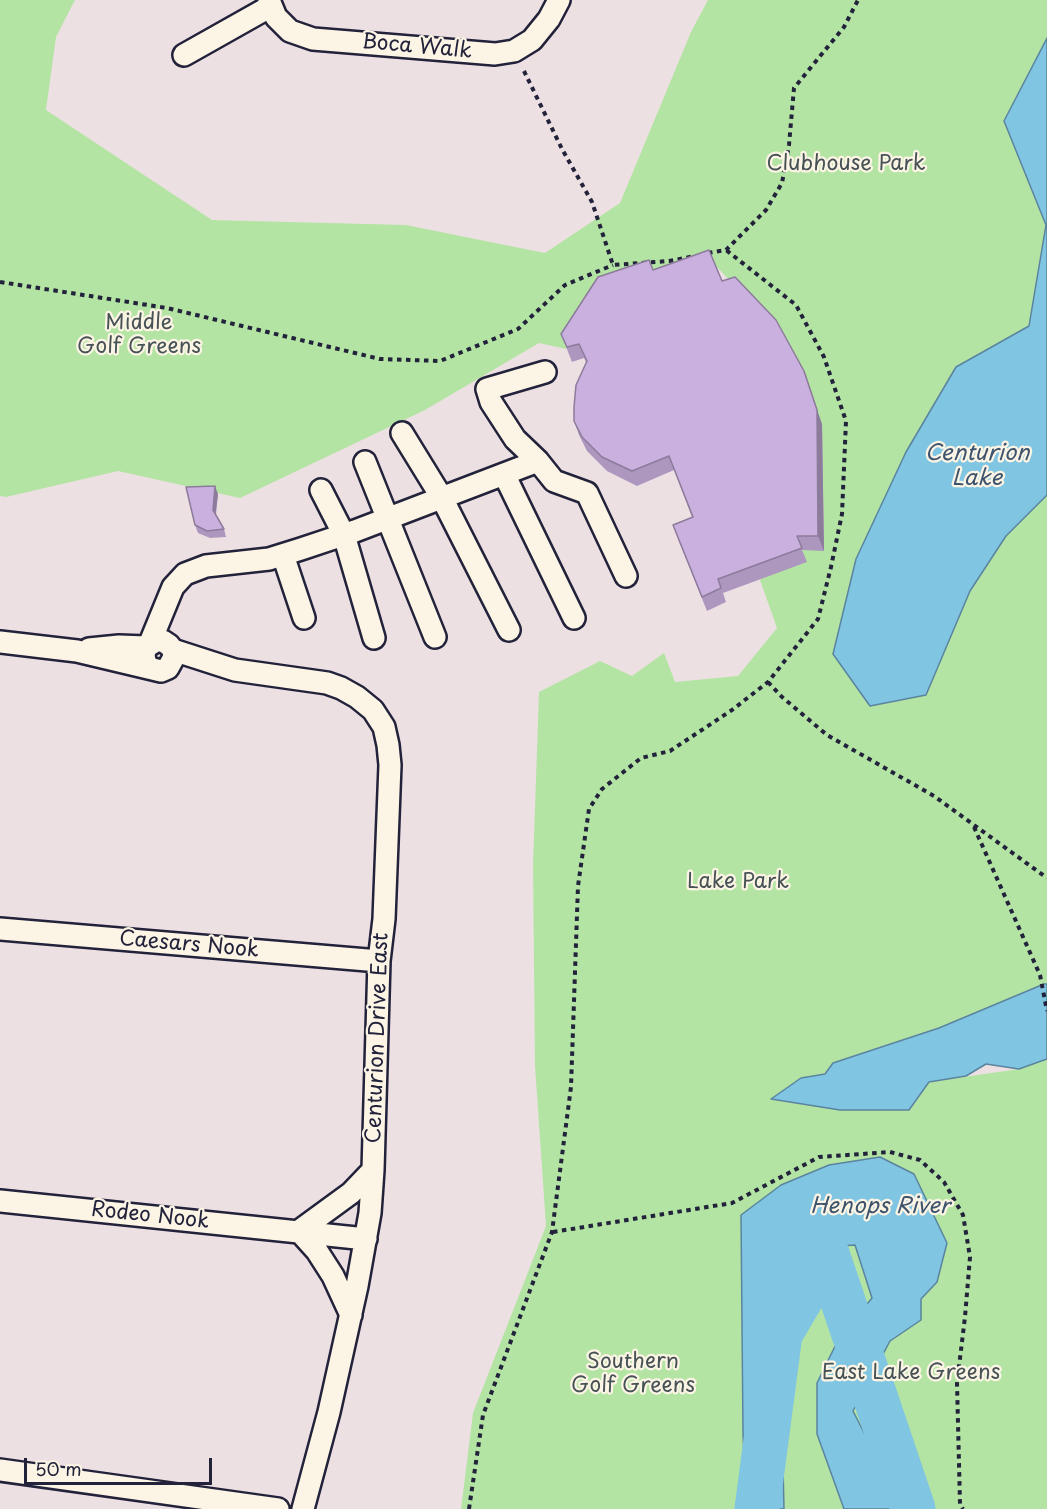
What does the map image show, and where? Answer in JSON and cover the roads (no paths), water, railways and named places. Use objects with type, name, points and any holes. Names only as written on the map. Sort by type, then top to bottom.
[{"type":"street","name":"Boca Walk","points":[[270,3],[276,17],[290,31],[313,39],[495,54],[514,51],[532,40],[549,19],[559,0]]},
{"type":"street","points":[[184,55],[270,3]]},
{"type":"street","points":[[545,372],[487,389],[491,402],[515,439],[555,481],[587,493],[626,576]]},
{"type":"street","points":[[402,433],[442,498],[510,630]]},
{"type":"street","points":[[159,654],[165,609],[173,587],[185,574],[206,567],[283,555],[344,535],[538,461]]},
{"type":"street","points":[[365,462],[435,637]]},
{"type":"street","points":[[504,474],[574,618]]},
{"type":"street","points":[[321,490],[344,535],[374,638]]},
{"type":"street","points":[[283,555],[304,618]]},
{"type":"street","name":"Centurion Drive East","points":[[0,642],[76,651],[119,646],[235,670],[327,683],[341,688],[365,704],[384,727],[390,765],[384,919],[379,961],[373,1170],[366,1239],[330,1412],[303,1509]]},
{"type":"street","name":"Caesars Nook","points":[[0,929],[379,961]]},
{"type":"street","points":[[351,1315],[333,1276],[317,1251],[299,1231],[351,1193],[373,1170]]},
{"type":"street","name":"Rodeo Nook","points":[[0,1201],[366,1239]]},
{"type":"street","points":[[0,1470],[278,1509]]},
{"type":"water","name":"Centurion Lake","points":[[1047,38],[1047,495],[1006,536],[970,591],[926,695],[870,706],[833,654],[856,559],[906,452],[956,367],[1029,326],[1046,225],[1004,121]]},
{"type":"water","points":[[1047,984],[1047,1059],[1019,1069],[986,1064],[966,1076],[929,1082],[909,1110],[840,1110],[771,1099],[801,1078],[825,1074],[833,1063],[939,1028]]},
{"type":"water","name":"Henops River","points":[[880,1157],[914,1174],[947,1243],[937,1282],[921,1299],[921,1320],[890,1341],[853,1411],[874,1452],[896,1482],[922,1509],[844,1509],[817,1434],[817,1383],[840,1336],[872,1298],[855,1245],[825,1247],[780,1334],[784,1509],[746,1509],[741,1215],[781,1185],[829,1165]]},
{"type":"waterway","points":[[757,1509],[780,1334],[827,1254],[913,1509]]},
{"type":"park label","name":"Clubhouse Park","points":[[846,164]]},
{"type":"park label","name":"Middle Golf Greens","points":[[139,335]]},
{"type":"park label","name":"Lake Park","points":[[738,882]]},
{"type":"park label","name":"East Lake Greens","points":[[911,1373]]},
{"type":"park label","name":"Southern Golf Greens","points":[[633,1374]]}]
